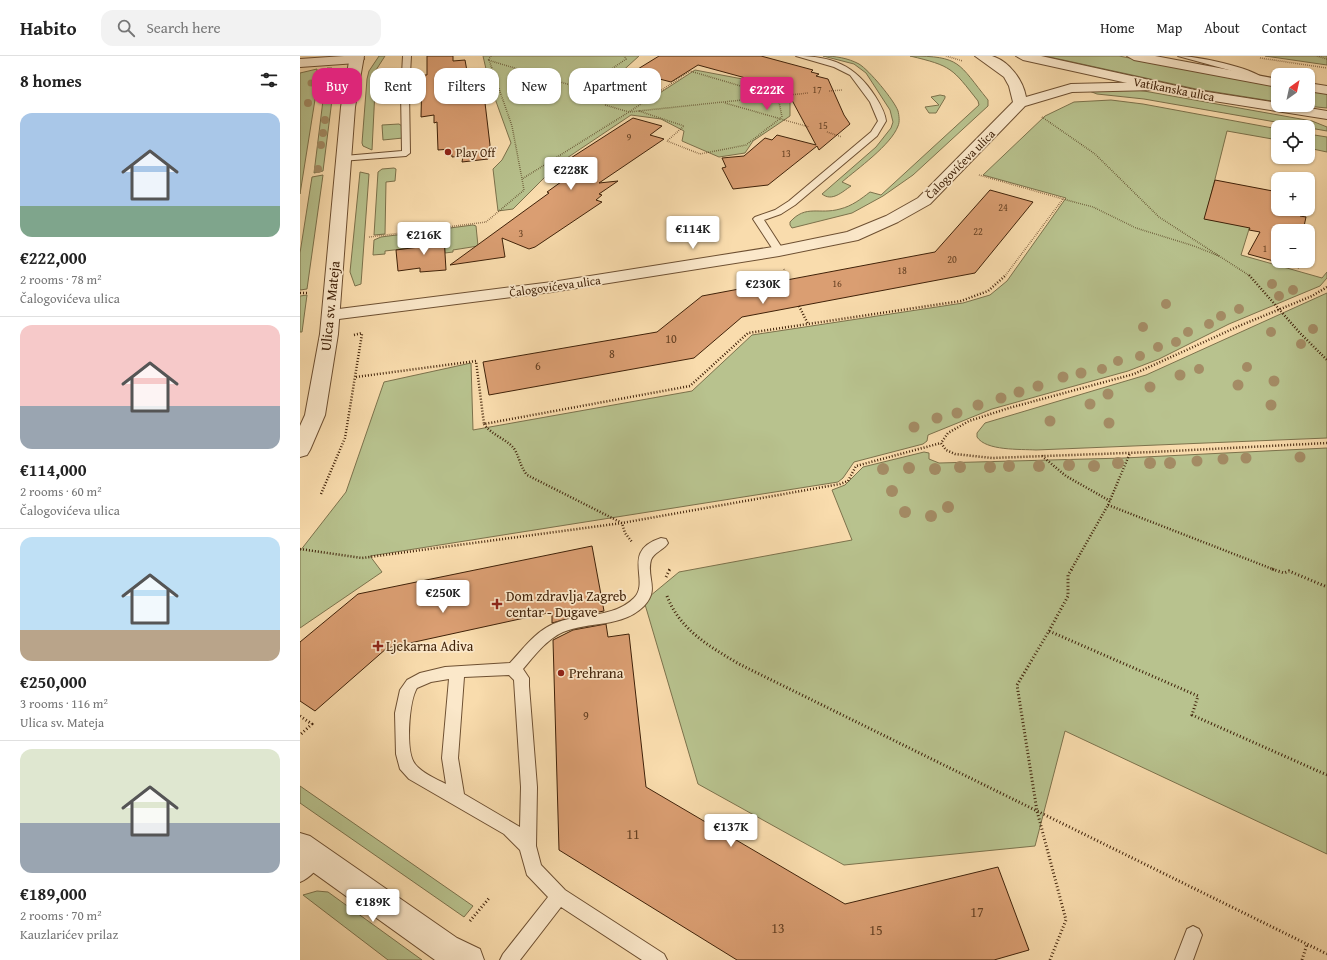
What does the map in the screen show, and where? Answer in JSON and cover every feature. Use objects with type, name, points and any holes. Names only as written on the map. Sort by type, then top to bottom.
[{"type":"street","points":[[982,56],[1007,71],[1018,87],[1020,103]]},
{"type":"street","name":"Vatikanska ulica","points":[[1023,56],[1154,86],[1327,115]]},
{"type":"street","name":"Vatikanska ulica","points":[[1134,56],[1271,82]]},
{"type":"street","name":"Ulica sv. Mateja","points":[[300,450],[315,415],[331,315],[348,107],[358,57]]},
{"type":"street","points":[[300,63],[358,57]]},
{"type":"street","name":"Čalogovićeva ulica","points":[[331,315],[781,259],[852,236],[892,219],[924,201],[1020,103],[1071,88],[1097,86],[1154,86]]},
{"type":"street","points":[[1315,88],[1327,90]]},
{"type":"street","points":[[305,859],[446,949],[469,960]]},
{"type":"lane","points":[[344,159],[406,153],[405,92],[407,56]]},
{"type":"lane","points":[[781,259],[758,219],[778,212],[792,203],[874,134],[879,128],[882,120],[878,107],[854,73],[800,56]]},
{"type":"lane","points":[[1182,56],[1232,68],[1264,80]]},
{"type":"lane","points":[[513,669],[548,635],[558,628],[613,617],[639,602],[646,593],[647,585],[644,570],[644,559],[651,548],[661,543]]},
{"type":"lane","points":[[528,846],[510,829],[409,770],[404,761],[403,705],[407,691],[412,684],[421,678],[457,672],[498,668],[513,669],[522,678],[521,686],[529,787],[528,846],[533,869],[559,896],[658,960]]},
{"type":"lane","points":[[457,672],[450,758],[457,798]]},
{"type":"lane","points":[[509,960],[559,896]]},
{"type":"lane","points":[[1184,960],[1193,935]]},
{"type":"path","points":[[488,60],[491,56]]},
{"type":"path","points":[[614,68],[626,59],[624,56]]},
{"type":"path","points":[[1317,56],[1327,59]]},
{"type":"path","points":[[1255,57],[1327,68]]},
{"type":"path","points":[[488,60],[569,85]]},
{"type":"path","points":[[369,237],[486,222],[524,190],[512,126],[500,88],[488,60]]},
{"type":"path","points":[[522,179],[690,71],[778,96]]},
{"type":"path","points":[[829,91],[842,90]]},
{"type":"path","points":[[605,104],[628,112],[808,93]]},
{"type":"path","points":[[778,96],[782,117],[781,119]]},
{"type":"path","points":[[723,102],[809,127]]},
{"type":"path","points":[[639,111],[684,126],[667,141],[700,154],[746,145],[781,119]]},
{"type":"path","points":[[1040,115],[1095,154],[1160,217],[1230,261],[1249,275],[1327,360]]},
{"type":"path","points":[[977,174],[1093,207],[1136,228],[1194,246],[1230,261]]},
{"type":"path","points":[[484,424],[690,386],[748,333],[961,301],[982,295],[1002,280],[1063,199]]},
{"type":"path","points":[[781,259],[787,280]]},
{"type":"path","points":[[300,550],[362,558],[622,523],[840,484],[848,481],[856,466],[941,443],[952,431],[969,421],[1009,408],[1134,374],[1239,326],[1312,296],[1327,287]]},
{"type":"path","points":[[300,293],[307,293]]},
{"type":"path","points":[[799,306],[808,324]]},
{"type":"path","points":[[321,494],[345,438],[362,334]]},
{"type":"path","points":[[356,377],[476,361],[484,424],[488,430],[515,448],[520,466],[527,475],[622,523],[625,533],[636,547]]},
{"type":"path","points":[[941,443],[947,450],[954,453],[974,457],[1327,443]]},
{"type":"path","points":[[1050,960],[1066,920],[1037,811],[1017,685],[1068,596],[1068,576],[1110,501],[1130,452]]},
{"type":"path","points":[[1042,455],[1066,476],[1110,501]]},
{"type":"path","points":[[1108,505],[1284,573],[1289,571],[1327,587]]},
{"type":"path","points":[[664,582],[670,568]]},
{"type":"path","points":[[666,589],[667,597],[676,617],[690,634],[739,664],[1327,954]]},
{"type":"path","points":[[1049,631],[1198,696],[1192,715],[1327,775]]},
{"type":"path","points":[[300,716],[312,724],[300,735]]},
{"type":"path","points":[[470,921],[490,897]]},
{"type":"path","points":[[1302,960],[1307,944]]},
{"type":"green space","points":[[379,56],[385,56],[377,68],[371,68]]},
{"type":"green space","points":[[483,56],[639,56],[626,68],[569,68],[569,104],[661,104],[661,92],[695,70],[753,81],[790,101],[790,116],[753,141],[745,153],[719,157],[682,141],[684,131],[661,119],[631,115],[558,164],[513,209],[498,211],[493,169],[502,160],[511,143],[497,104],[499,104],[499,68],[486,68]]},
{"type":"green space","points":[[823,56],[846,59],[863,67],[892,100],[898,111],[899,118],[898,126],[894,133],[881,149],[842,182],[851,186],[833,197],[822,194],[876,147],[891,128],[893,122],[890,110],[866,73],[854,64]]},
{"type":"green space","points":[[910,56],[939,58],[949,60],[957,64],[964,70],[988,100],[988,106],[913,175],[883,196],[852,213],[792,228],[790,222],[802,213],[813,211],[832,211],[844,208],[870,192],[881,195],[979,105],[978,101],[962,81],[950,70],[935,63]]},
{"type":"green space","points":[[1045,56],[1119,56],[1271,85],[1271,101],[1196,89]]},
{"type":"green space","points":[[1265,56],[1327,56],[1327,65]]},
{"type":"green space","points":[[312,70],[312,104],[314,104],[300,194],[300,73]]},
{"type":"green space","points":[[370,70],[370,104],[374,104],[372,150],[363,146],[362,143],[367,79]]},
{"type":"green space","points":[[1084,89],[1128,89],[1144,91],[1306,120],[1271,120],[1271,121],[1144,99],[1097,94]]},
{"type":"green space","points":[[1315,91],[1327,93],[1327,108],[1315,107]]},
{"type":"green space","points":[[940,95],[945,96],[945,98],[936,113],[929,113],[925,107],[939,105],[931,97]]},
{"type":"green space","points":[[1111,100],[1143,104],[1271,128],[1271,139],[1227,131],[1205,219],[1250,226],[1241,255],[1271,264],[1271,268],[1287,268],[1322,278],[1327,272],[1327,278],[1320,286],[1229,324],[1159,359],[1128,371],[992,409],[928,435],[927,441],[923,444],[854,462],[843,478],[838,482],[370,556],[382,572],[300,628],[300,551],[346,492],[384,382],[471,363],[473,430],[692,391],[752,335],[963,303],[990,295],[1007,281],[1066,198],[983,175],[1045,116],[1074,102]]},
{"type":"green space","points":[[323,104],[331,104],[323,171],[314,173]]},
{"type":"green space","points":[[1315,122],[1327,127],[1327,131],[1315,129]]},
{"type":"green space","points":[[399,124],[402,126],[403,138],[383,140],[382,125]]},
{"type":"green space","points":[[1315,135],[1327,137],[1327,152],[1315,149]]},
{"type":"green space","points":[[382,169],[396,169],[395,181],[386,182],[385,234],[374,235],[378,172]]},
{"type":"green space","points":[[360,172],[369,174],[361,284],[355,286],[350,272]]},
{"type":"green space","points":[[323,175],[307,289],[300,290],[300,253],[312,177]]},
{"type":"green space","points":[[473,225],[476,226],[478,246],[453,250],[453,252],[445,253],[444,237],[432,238],[432,234],[419,235],[419,247],[385,251],[385,254],[373,255],[374,240],[381,237]]},
{"type":"green space","points":[[1327,293],[1327,438],[1036,450],[995,447],[981,442],[977,437],[977,433],[985,423],[1146,375]]},
{"type":"green space","points":[[307,295],[302,332],[300,332],[300,296]]},
{"type":"green space","points":[[1327,448],[1327,854],[1065,731],[1035,846],[844,865],[698,784],[644,601],[679,572],[852,540],[832,490],[845,485],[863,467],[924,452],[929,453],[929,459],[939,463],[1124,458]]},
{"type":"green space","points":[[300,786],[473,906],[464,917],[300,803]]},
{"type":"green space","points":[[317,891],[328,892],[422,960],[388,960],[303,895]]},
{"type":"building","points":[[427,56],[453,56],[453,61],[465,60],[466,68],[434,68],[434,104],[485,104],[490,145],[488,159],[462,162],[463,156],[452,157],[451,149],[438,150],[437,122],[434,123],[434,115],[421,117],[421,104],[426,104]]},
{"type":"building","points":[[659,56],[761,56],[813,70],[811,72],[819,74],[816,76],[828,79],[844,115],[850,124],[819,150],[817,146],[768,185],[733,189],[722,168],[726,167],[722,158],[744,156],[765,138],[772,140],[777,135],[816,145],[786,89],[698,65],[671,82],[661,79],[661,68],[640,68]]},
{"type":"building","points":[[633,118],[662,126],[650,135],[664,139],[599,183],[618,181],[599,194],[602,195],[596,200],[602,202],[535,247],[529,249],[502,238],[505,257],[450,265],[549,193],[547,192],[568,177],[562,175],[574,167],[563,163]]},
{"type":"building","points":[[1215,180],[1271,191],[1271,216],[1306,217],[1304,224],[1271,224],[1271,260],[1248,254],[1260,232],[1249,230],[1250,228],[1204,219]]},
{"type":"building","points":[[990,190],[1033,202],[975,273],[742,317],[694,358],[489,395],[483,362],[657,332],[702,296],[935,252]]},
{"type":"building","points":[[444,237],[446,270],[420,272],[420,268],[398,271],[396,250],[419,247],[419,239]]},
{"type":"building","points":[[592,546],[604,611],[552,623],[552,612],[387,648],[315,711],[300,701],[300,642],[358,594]]},
{"type":"building","points":[[606,624],[608,637],[629,634],[646,787],[845,904],[998,867],[1029,950],[994,960],[737,960],[559,850],[553,640],[573,630]]},
{"type":"place","name":"Play Off","points":[[448,152]]},
{"type":"place","name":"Dom zdravlja Zagreb centar - Dugave","points":[[497,604]]},
{"type":"place","name":"Ljekarna Adiva","points":[[378,646]]},
{"type":"place","name":"Prehrana","points":[[561,673]]}]
